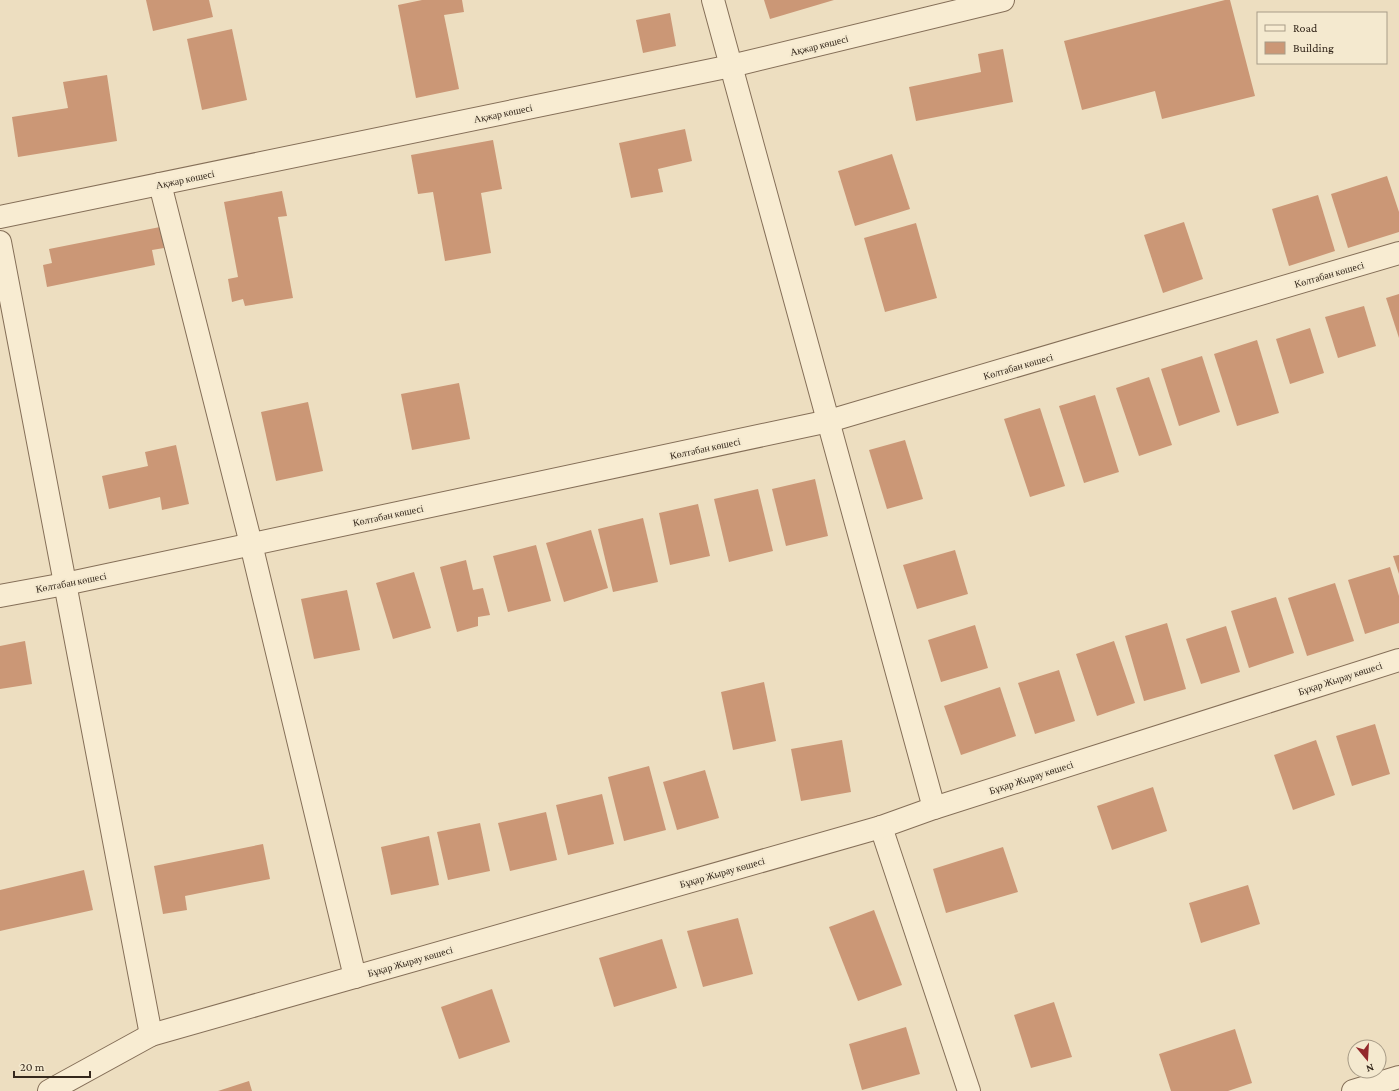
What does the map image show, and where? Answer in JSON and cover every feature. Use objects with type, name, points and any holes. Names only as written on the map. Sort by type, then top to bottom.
[{"type":"street","points":[[713,0],[934,808]]},
{"type":"street","name":"Ақжар көшесі","points":[[0,217],[731,66],[1003,0]]},
{"type":"street","points":[[160,184],[251,544],[355,977]]},
{"type":"street","points":[[0,242],[151,1035]]},
{"type":"street","name":"Көлтабан көшесі","points":[[0,596],[65,584],[828,421],[1399,254]]},
{"type":"street","name":"Бұқар Жырау көшесі","points":[[49,1091],[151,1035],[881,827],[934,808],[1399,660]]},
{"type":"street","points":[[881,827],[970,1091]]},
{"type":"street","points":[[1353,1091],[1399,1077]]},
{"type":"building","points":[[146,0],[209,0],[213,17],[153,31]]},
{"type":"building","points":[[422,0],[462,0],[464,12],[444,15],[459,89],[416,98],[398,5]]},
{"type":"building","points":[[764,0],[834,0],[770,19]]},
{"type":"building","points":[[1230,0],[1255,96],[1162,119],[1155,91],[1082,110],[1064,41]]},
{"type":"building","points":[[670,13],[676,46],[643,53],[636,20]]},
{"type":"building","points":[[232,29],[247,100],[202,110],[187,39]]},
{"type":"building","points":[[1003,49],[1013,102],[916,121],[909,87],[981,72],[978,54]]},
{"type":"building","points":[[107,75],[117,141],[18,157],[12,117],[68,108],[63,82]]},
{"type":"building","points":[[685,129],[692,161],[658,169],[663,192],[631,198],[619,143]]},
{"type":"building","points":[[493,140],[502,189],[481,193],[491,253],[445,261],[433,192],[418,194],[411,155]]},
{"type":"building","points":[[892,154],[910,209],[855,226],[838,171]]},
{"type":"building","points":[[1387,176],[1399,212],[1399,232],[1348,248],[1331,194]]},
{"type":"building","points":[[282,191],[287,216],[278,217],[293,298],[245,306],[243,299],[232,302],[228,279],[238,277],[224,202]]},
{"type":"building","points":[[1318,195],[1335,251],[1289,266],[1272,209]]},
{"type":"building","points":[[1184,222],[1203,279],[1163,293],[1144,235]]},
{"type":"building","points":[[916,223],[937,298],[885,312],[864,238]]},
{"type":"building","points":[[160,227],[164,248],[152,250],[155,265],[47,287],[43,265],[52,263],[49,249]]},
{"type":"building","points":[[1399,294],[1399,338],[1386,298]]},
{"type":"building","points":[[1364,306],[1376,346],[1338,358],[1325,317]]},
{"type":"building","points":[[1310,328],[1324,373],[1290,384],[1276,339]]},
{"type":"building","points":[[1257,340],[1279,413],[1237,426],[1214,354]]},
{"type":"building","points":[[1202,356],[1220,412],[1179,426],[1161,369]]},
{"type":"building","points":[[1149,377],[1172,445],[1139,456],[1116,388]]},
{"type":"building","points":[[459,383],[470,439],[412,450],[401,394]]},
{"type":"building","points":[[1095,395],[1119,472],[1084,483],[1059,406]]},
{"type":"building","points":[[308,402],[323,471],[276,481],[261,412]]},
{"type":"building","points":[[1040,408],[1065,486],[1030,497],[1004,419]]},
{"type":"building","points":[[905,440],[923,499],[887,509],[869,450]]},
{"type":"building","points":[[176,445],[189,504],[162,510],[160,497],[109,509],[102,476],[148,466],[145,452]]},
{"type":"building","points":[[815,479],[828,536],[786,546],[772,489]]},
{"type":"building","points":[[758,489],[773,551],[729,562],[714,499]]},
{"type":"building","points":[[698,504],[710,556],[670,565],[659,513]]},
{"type":"building","points":[[643,518],[658,582],[613,592],[598,529]]},
{"type":"building","points":[[591,530],[608,588],[564,602],[546,543]]},
{"type":"building","points":[[536,545],[551,601],[508,612],[493,556]]},
{"type":"building","points":[[955,550],[968,594],[917,609],[903,565]]},
{"type":"building","points":[[1399,555],[1399,574],[1393,556]]},
{"type":"building","points":[[466,560],[473,590],[483,588],[490,615],[478,617],[478,626],[457,632],[440,567]]},
{"type":"building","points":[[1390,567],[1399,596],[1399,623],[1365,634],[1348,580]]},
{"type":"building","points":[[414,572],[431,628],[393,639],[376,583]]},
{"type":"building","points":[[1335,583],[1354,641],[1307,656],[1288,598]]},
{"type":"building","points":[[347,590],[360,650],[314,659],[301,599]]},
{"type":"building","points":[[1276,597],[1294,653],[1249,668],[1231,611]]},
{"type":"building","points":[[1167,623],[1186,689],[1144,701],[1125,636]]},
{"type":"building","points":[[975,625],[988,668],[941,682],[928,640]]},
{"type":"building","points":[[1226,626],[1240,672],[1201,684],[1186,639]]},
{"type":"building","points":[[25,641],[32,684],[0,689],[0,646]]},
{"type":"building","points":[[1114,641],[1135,703],[1097,716],[1076,654]]},
{"type":"building","points":[[1059,670],[1075,721],[1035,734],[1018,683]]},
{"type":"building","points":[[764,682],[776,741],[733,750],[721,692]]},
{"type":"building","points":[[1000,687],[1016,736],[961,755],[944,706]]},
{"type":"building","points":[[1375,724],[1390,774],[1352,786],[1336,736]]},
{"type":"building","points":[[842,740],[851,792],[801,801],[791,749]]},
{"type":"building","points":[[1316,740],[1335,795],[1293,810],[1274,755]]},
{"type":"building","points":[[649,766],[666,830],[624,841],[608,777]]},
{"type":"building","points":[[705,770],[719,818],[677,830],[663,782]]},
{"type":"building","points":[[1153,787],[1167,831],[1112,850],[1097,806]]},
{"type":"building","points":[[602,794],[614,844],[568,855],[556,805]]},
{"type":"building","points":[[546,812],[557,860],[510,871],[498,823]]},
{"type":"building","points":[[480,823],[490,871],[448,880],[437,832]]},
{"type":"building","points":[[429,836],[439,885],[391,895],[381,847]]},
{"type":"building","points":[[263,844],[270,879],[185,896],[187,910],[163,914],[154,866]]},
{"type":"building","points":[[1003,847],[1018,892],[946,913],[933,869]]},
{"type":"building","points":[[84,870],[93,910],[0,931],[0,890]]},
{"type":"building","points":[[1248,885],[1260,924],[1201,943],[1189,903]]},
{"type":"building","points":[[874,910],[902,985],[858,1001],[829,927]]},
{"type":"building","points":[[738,918],[753,974],[703,987],[687,931]]},
{"type":"building","points":[[662,939],[677,988],[614,1007],[599,958]]},
{"type":"building","points":[[492,989],[510,1042],[459,1059],[441,1007]]},
{"type":"building","points":[[1054,1002],[1072,1057],[1031,1068],[1014,1015]]},
{"type":"building","points":[[906,1027],[920,1074],[862,1090],[849,1044]]},
{"type":"building","points":[[1235,1029],[1252,1083],[1228,1091],[1171,1091],[1159,1054]]},
{"type":"building","points":[[249,1081],[252,1091],[218,1091]]}]
